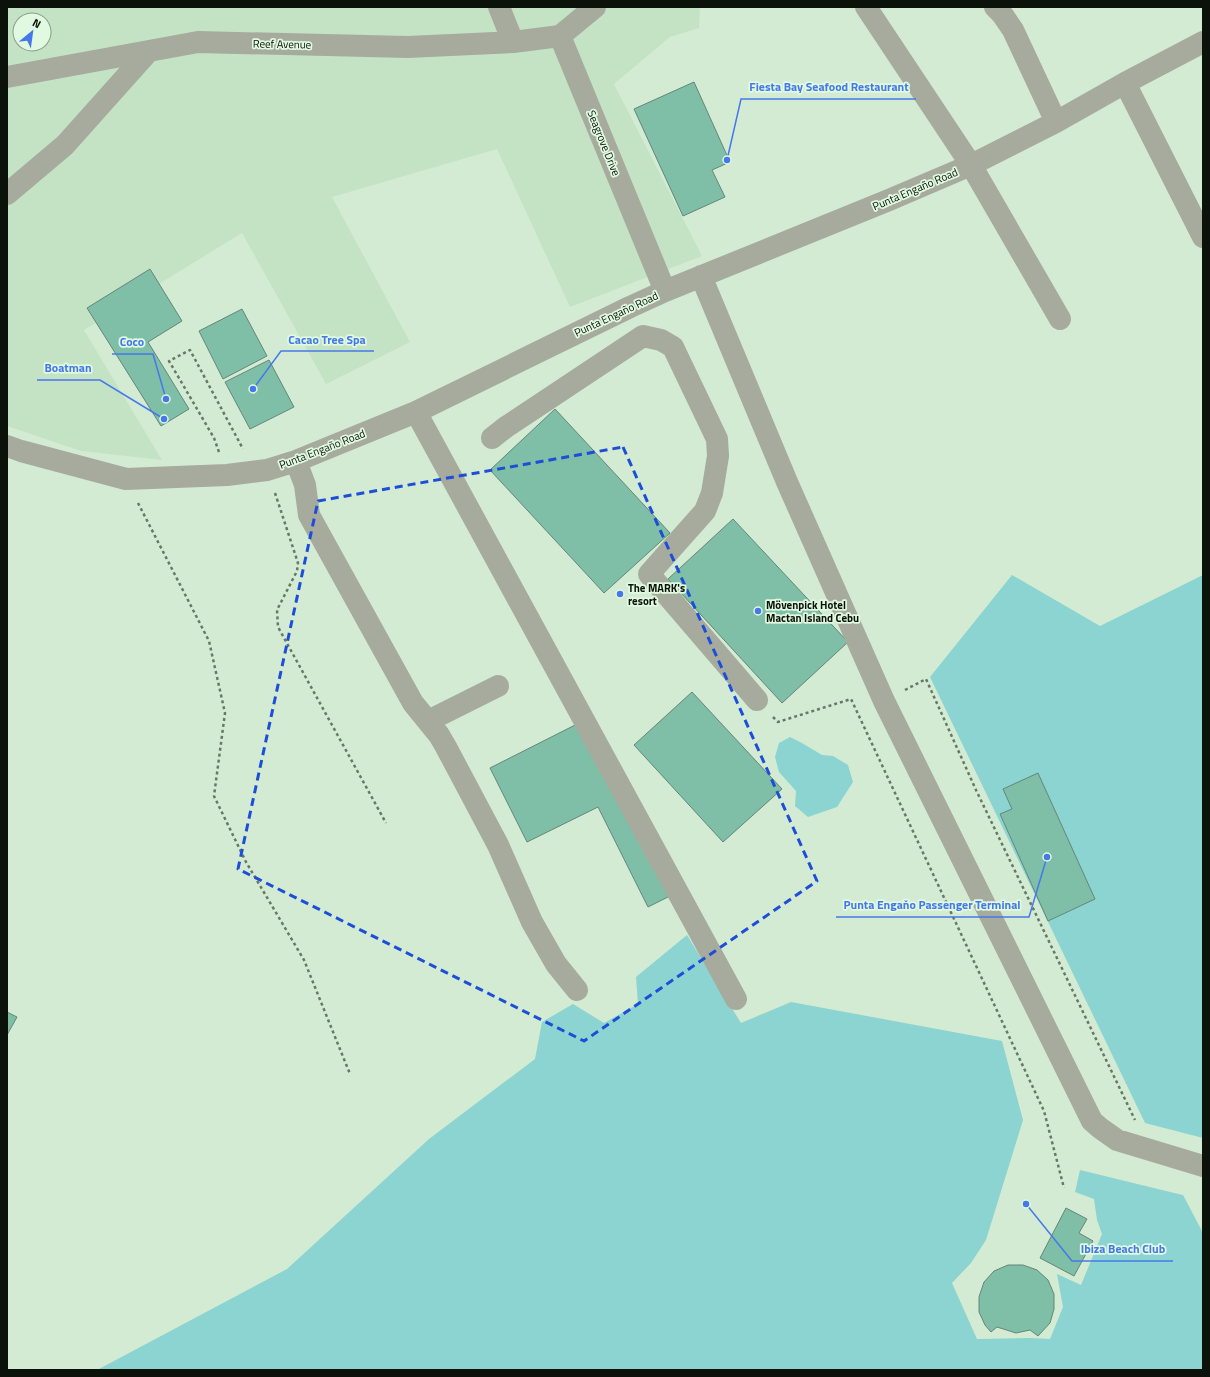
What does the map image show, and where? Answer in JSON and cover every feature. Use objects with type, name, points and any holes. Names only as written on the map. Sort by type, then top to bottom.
[{"type":"street","points":[[499,7],[513,42]]},
{"type":"street","points":[[560,36],[595,7]]},
{"type":"street","points":[[866,7],[971,165],[1060,319]]},
{"type":"street","points":[[995,7],[1013,30],[1056,122]]},
{"type":"street","name":"Reef Avenue","points":[[7,77],[198,42],[408,47],[513,42],[560,36]]},
{"type":"street","name":"Seagrove Drive","points":[[560,36],[665,291]]},
{"type":"street","name":"Punta Engaño Road","points":[[7,446],[126,480],[227,475],[261,470],[296,460],[416,412],[665,291],[882,203],[971,165],[1056,122],[1203,42]]},
{"type":"street","points":[[7,194],[65,145],[149,51]]},
{"type":"street","points":[[1126,83],[1203,237]]},
{"type":"street","points":[[701,276],[787,482],[884,701],[1092,1121],[1117,1140],[1139,1148],[1203,1166]]},
{"type":"street","points":[[630,307],[643,336]]},
{"type":"street","points":[[492,438],[506,427],[643,336],[661,340],[673,347],[717,439],[718,456],[712,493],[705,511],[649,574],[757,700]]},
{"type":"street","points":[[416,412],[736,999]]},
{"type":"street","points":[[296,460],[305,485],[309,515],[413,703],[439,735],[446,747],[498,845],[532,922],[556,964],[577,990]]},
{"type":"street","points":[[428,721],[498,686]]},
{"type":"path","points":[[227,475],[214,438],[169,361],[190,350],[261,470],[298,563],[297,571],[277,610],[278,628],[386,824]]},
{"type":"path","points":[[126,480],[209,641],[225,713],[214,796],[246,862],[304,960],[350,1074]]},
{"type":"path","points":[[884,701],[926,679],[980,798],[1134,1118],[1139,1148]]},
{"type":"path","points":[[757,700],[778,722],[852,699],[1044,1111],[1064,1188]]},
{"type":"highlighted area","points":[[623,447],[817,881],[584,1041],[238,869],[318,501]]},
{"type":"shaded area","points":[[7,7],[700,7],[699,28],[670,37],[614,84],[702,256],[570,307],[497,149],[332,197],[410,342],[326,384],[242,233],[84,330],[162,460],[81,451],[7,426]]},
{"type":"water","points":[[1012,575],[1100,626],[1203,575],[1203,1138],[1145,1123],[930,677]]},
{"type":"water","points":[[790,737],[822,755],[833,756],[848,765],[853,782],[837,807],[808,817],[795,806],[796,791],[779,772],[775,757],[779,743]]},
{"type":"water","points":[[687,935],[741,1023],[791,1002],[1002,1041],[1023,1120],[986,1240],[971,1263],[952,1283],[977,1339],[1050,1339],[1063,1307],[1057,1274],[1081,1285],[1102,1234],[1097,1220],[1094,1199],[1075,1192],[1080,1170],[1203,1200],[1203,1370],[97,1370],[287,1269],[429,1139],[535,1059],[542,1022],[573,1004],[604,1023],[638,1004],[636,977]]},
{"type":"pier","points":[[1182,1193],[1203,1198],[1203,1233]]},
{"type":"building","points":[[694,82],[730,162],[712,170],[725,197],[683,216],[634,109]]},
{"type":"building","points":[[150,269],[182,321],[148,342],[189,409],[161,426],[87,308]]},
{"type":"building","points":[[242,309],[267,356],[223,379],[199,331]]},
{"type":"building","points":[[269,360],[294,407],[250,429],[225,382]]},
{"type":"building","points":[[555,409],[670,533],[604,593],[490,470]]},
{"type":"building","name":"Mövenpick Hotel Mactan Island Cebu","points":[[733,519],[848,642],[782,703],[668,579]]},
{"type":"building","points":[[692,692],[782,789],[723,842],[634,745]]},
{"type":"building","points":[[581,722],[670,896],[648,907],[598,807],[527,842],[490,768]]},
{"type":"building","points":[[1038,773],[1095,899],[1048,921],[1000,814],[1012,809],[1003,789]]},
{"type":"building","points":[[7,1012],[17,1017],[7,1035]]},
{"type":"building","points":[[1066,1208],[1087,1219],[1079,1233],[1093,1241],[1074,1276],[1040,1258]]},
{"type":"building","points":[[1008,1265],[1023,1265],[1037,1270],[1048,1280],[1054,1294],[1054,1309],[1050,1323],[1038,1336],[1030,1330],[1016,1333],[997,1327],[991,1332],[985,1325],[979,1312],[979,1297],[984,1282],[994,1271]]},
{"type":"place","name":"Fiesta Bay Seafood Restaurant","points":[[727,160]]},
{"type":"place","name":"Cacao Tree Spa","points":[[253,389]]},
{"type":"place","name":"Coco","points":[[166,399]]},
{"type":"place","name":"Boatman","points":[[164,419]]},
{"type":"place","name":"The MARK's resort","points":[[620,594]]},
{"type":"place","name":"Mövenpick Hotel Mactan Island Cebu","points":[[758,611]]},
{"type":"place","name":"Punta Engaňo Passenger Terminal","points":[[1047,857]]},
{"type":"place","name":"Ibiza Beach Club","points":[[1026,1204]]}]
